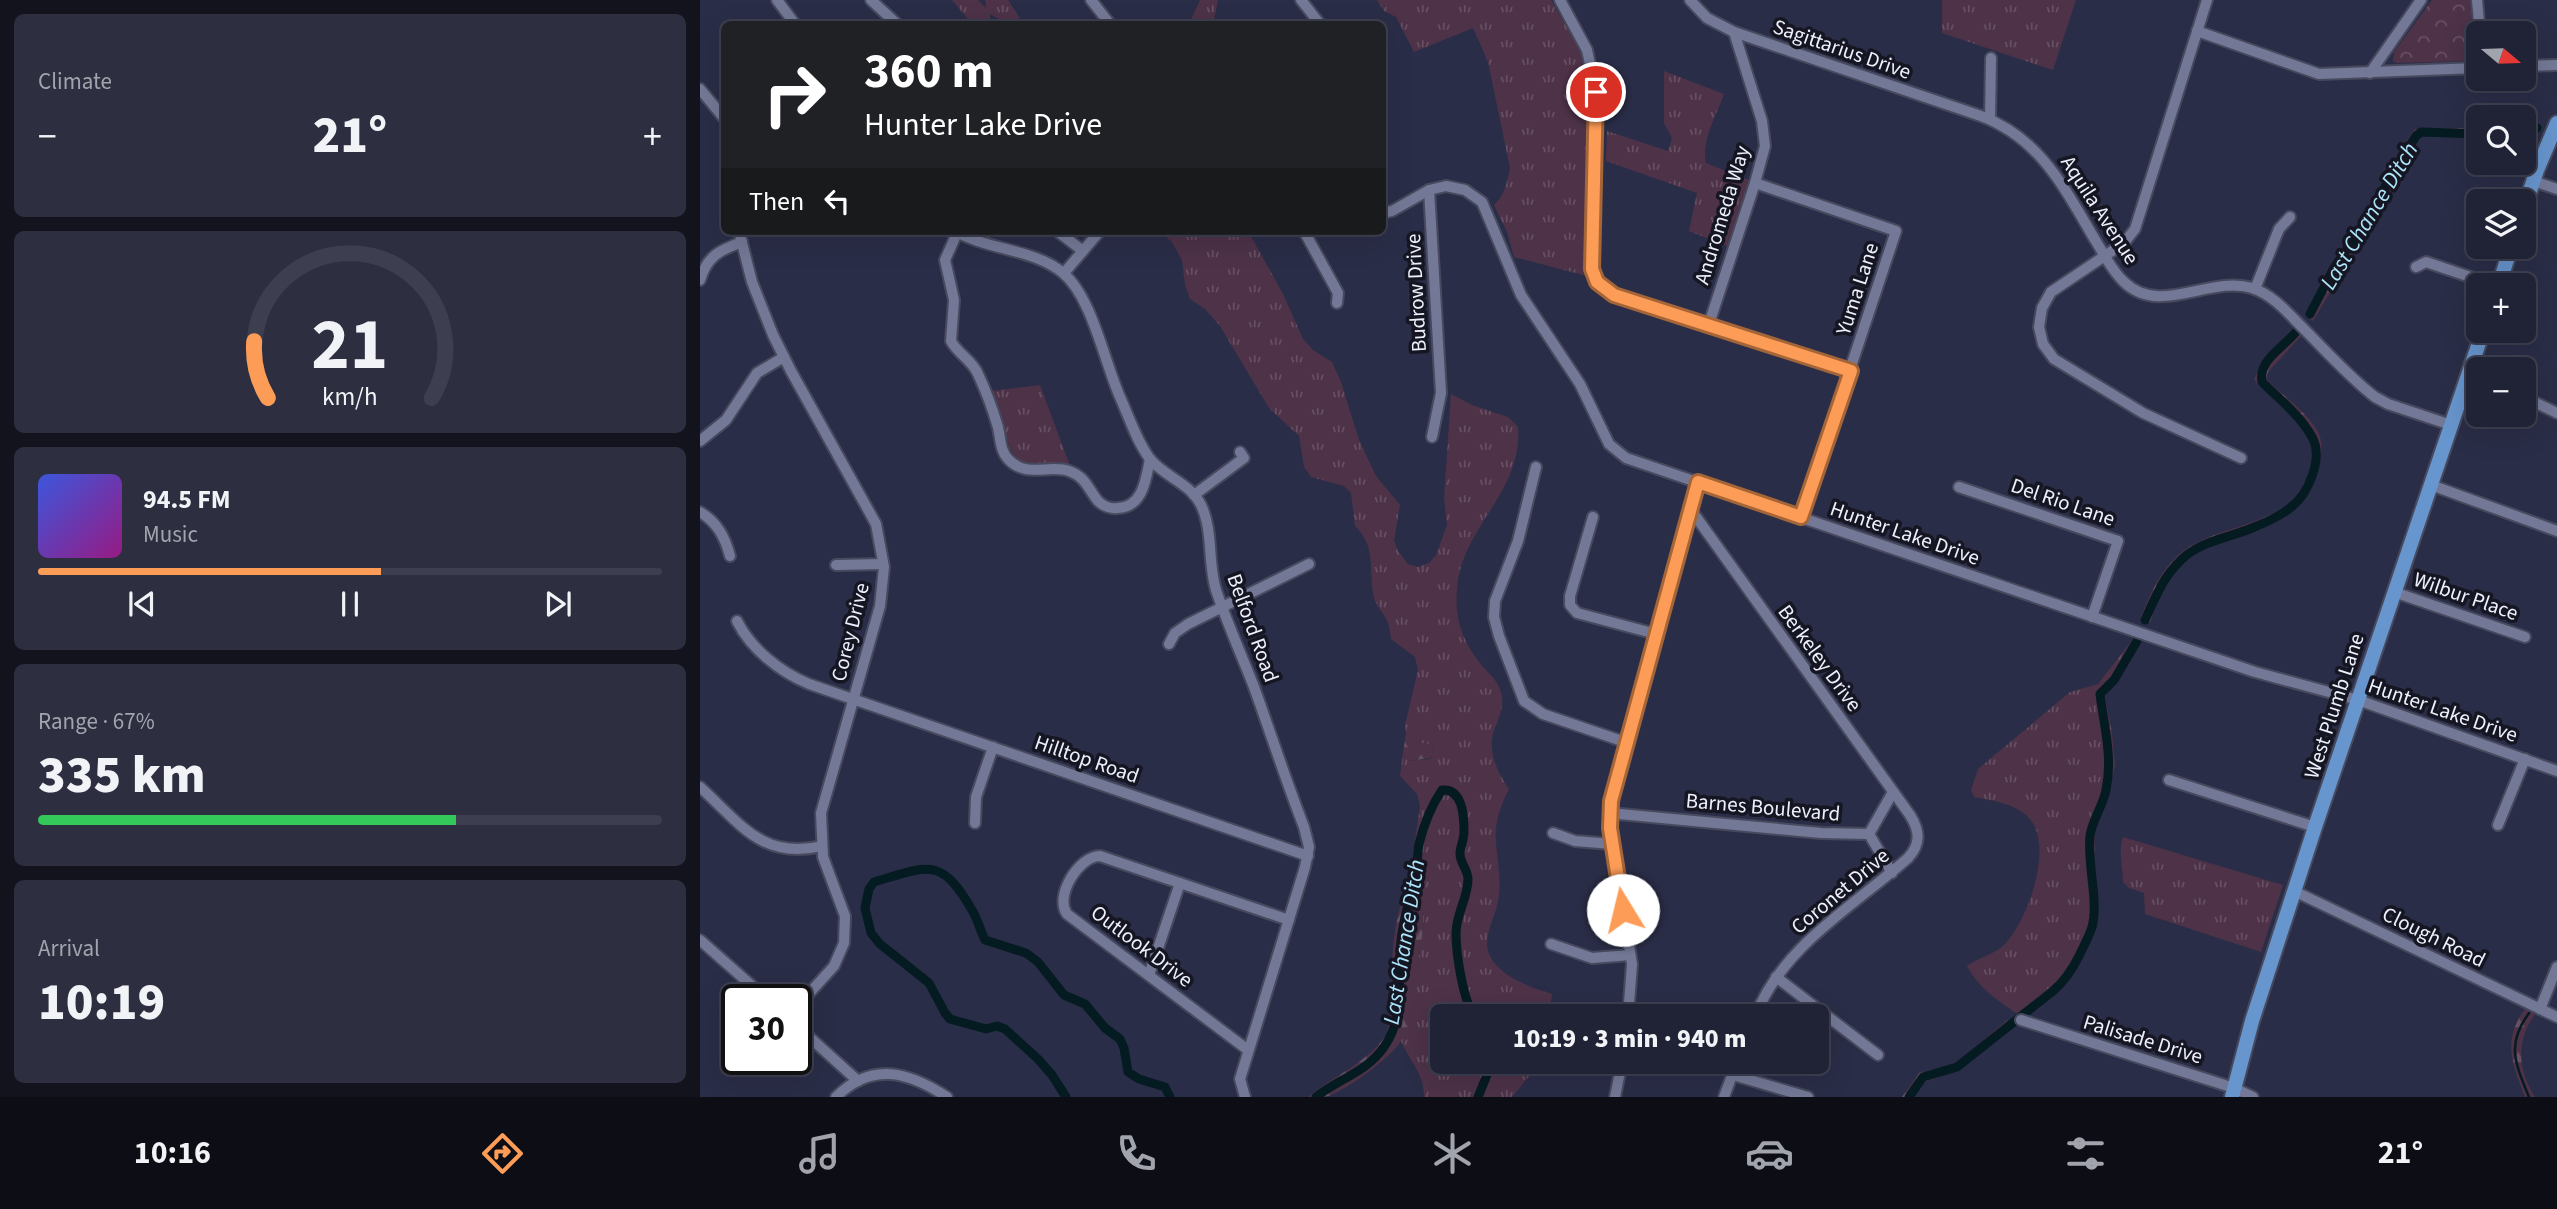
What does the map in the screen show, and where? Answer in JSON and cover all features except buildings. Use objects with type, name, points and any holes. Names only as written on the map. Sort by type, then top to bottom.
[{"type":"main road","points":[[2530,189],[2557,123]]},
{"type":"main road","name":"West Plumb Lane","points":[[2233,1092],[2252,1021],[2315,827],[2451,425],[2466,391]]},
{"type":"street","points":[[777,0],[793,21]]},
{"type":"street","points":[[872,0],[894,21]]},
{"type":"street","points":[[1091,0],[1108,21]]},
{"type":"street","points":[[1301,0],[1318,21]]},
{"type":"street","points":[[1560,0],[1587,50],[1596,92],[1592,269],[1597,282],[1614,295],[1851,371]]},
{"type":"street","name":"Sagittarius Drive","points":[[1690,0],[1707,18],[1734,33],[1990,119]]},
{"type":"street","points":[[2207,0],[2135,229],[2124,243],[2058,286],[2046,299],[2039,327],[2043,344],[2054,359],[2143,413],[2241,458]]},
{"type":"street","points":[[2370,73],[2421,0]]},
{"type":"street","points":[[2477,0],[2479,21]]},
{"type":"street","points":[[2197,31],[2319,74],[2466,69]]},
{"type":"street","name":"Andromeda Way","points":[[1709,327],[1763,158],[1764,133],[1734,33]]},
{"type":"street","points":[[1990,119],[1991,58]]},
{"type":"street","points":[[2536,66],[2557,65]]},
{"type":"street","points":[[700,89],[721,114]]},
{"type":"street","name":"Aquila Avenue","points":[[1990,119],[2021,137],[2045,160],[2105,256],[2126,284],[2145,295],[2168,297],[2230,285],[2255,289]]},
{"type":"street","points":[[2533,181],[2557,189]]},
{"type":"street","name":"Yuma Lane","points":[[1755,183],[1896,231],[1801,517]]},
{"type":"street","name":"Hunter Lake Drive","points":[[1386,212],[1429,190],[1446,186],[1456,187],[1482,202],[1521,295],[1580,384],[1609,444],[1626,458],[2255,672],[2358,700],[2557,771]]},
{"type":"street","name":"Budrow Drive","points":[[1429,190],[1441,393],[1432,437]]},
{"type":"street","points":[[2290,217],[2279,229],[2255,289],[2276,302],[2375,397],[2451,425]]},
{"type":"street","points":[[955,235],[945,260],[954,300],[951,341],[976,369],[997,422],[1003,452],[1008,459],[1034,472],[1062,470],[1078,475],[1089,485],[1098,501],[1111,508],[1118,508],[1133,504],[1138,499],[1150,459]]},
{"type":"street","points":[[963,235],[1044,262],[1064,273],[1083,299],[1119,396],[1150,459],[1194,495],[1244,458],[1240,452]]},
{"type":"street","points":[[1062,235],[1083,251]]},
{"type":"street","points":[[1064,273],[1097,235]]},
{"type":"street","points":[[1306,235],[1338,293],[1337,303]]},
{"type":"street","points":[[700,280],[711,257],[741,236]]},
{"type":"street","name":"Corey Drive","points":[[741,236],[759,301],[784,357],[872,514],[880,538],[883,564],[880,606],[821,813],[822,846],[830,878],[845,916],[845,935],[842,950],[834,966],[812,990]]},
{"type":"street","points":[[2416,267],[2426,262],[2466,276]]},
{"type":"street","points":[[700,441],[726,420],[757,373],[784,357]]},
{"type":"street","points":[[2536,403],[2557,414]]},
{"type":"street","points":[[1536,467],[1518,541],[1495,601],[1494,617],[1499,636],[1524,701],[1543,713],[1625,741]]},
{"type":"street","points":[[1629,1004],[1632,980],[1630,955],[1609,813],[1625,741],[1698,482]]},
{"type":"street","points":[[2431,485],[2557,531]]},
{"type":"street","name":"Del Rio Lane","points":[[1959,487],[2118,541],[2092,617]]},
{"type":"street","name":"Belford Road","points":[[1194,495],[1204,512],[1212,573],[1222,607],[1304,827],[1308,856],[1240,1079],[1245,1097]]},
{"type":"street","name":"Berkeley Drive","points":[[1689,507],[1893,792]]},
{"type":"street","points":[[700,512],[710,518],[721,531],[730,556]]},
{"type":"street","points":[[1593,517],[1570,596],[1570,605],[1577,613],[1656,634]]},
{"type":"street","points":[[836,565],[883,564]]},
{"type":"street","points":[[1169,644],[1180,629],[1309,564]]},
{"type":"street","name":"Wilbur Place","points":[[2394,592],[2525,638]]},
{"type":"street","name":"Hilltop Road","points":[[737,621],[758,648],[788,673],[809,684],[1308,856]]},
{"type":"street","points":[[975,823],[976,797],[993,747]]},
{"type":"street","points":[[2498,825],[2525,759]]},
{"type":"street","points":[[2169,780],[2315,827]]},
{"type":"street","points":[[700,787],[767,845],[792,851],[822,846]]},
{"type":"street","points":[[1869,834],[1893,792]]},
{"type":"street","name":"Coronet Drive","points":[[1762,1004],[1776,977],[1805,945],[1892,873],[1913,852],[1919,835],[1914,822],[1893,792]]},
{"type":"street","name":"Barnes Boulevard","points":[[1609,813],[1821,833],[1869,834],[1892,873]]},
{"type":"street","points":[[1553,833],[1575,841],[1612,844]]},
{"type":"street","name":"Outlook Drive","points":[[1248,1050],[1067,914],[1062,906],[1062,895],[1083,863],[1095,856],[1289,920]]},
{"type":"street","points":[[1149,975],[1180,883]]},
{"type":"street","name":"Clough Road","points":[[2294,891],[2557,1017]]},
{"type":"street","points":[[700,940],[750,984]]},
{"type":"street","points":[[1551,944],[1592,958],[1630,955]]},
{"type":"street","points":[[2540,1009],[2557,967]]},
{"type":"street","points":[[1776,977],[1878,1055]]},
{"type":"street","name":"Palisade Drive","points":[[2021,1020],[2253,1097]]},
{"type":"street","points":[[812,1039],[858,1081]]},
{"type":"street","points":[[836,1097],[858,1081],[875,1075],[900,1074],[926,1084],[947,1097]]},
{"type":"street","points":[[1615,1097],[1620,1074]]},
{"type":"street","points":[[1724,1097],[1733,1075],[1808,1097]]},
{"type":"green space","points":[[952,0],[978,0],[986,8],[985,0],[1008,0],[1020,18],[1005,21],[990,14],[991,21],[970,21]]},
{"type":"green space","points":[[1200,0],[1218,0],[1214,21],[1192,21]]},
{"type":"green space","points":[[1377,0],[1551,0],[1580,50],[1587,77],[1590,108],[1587,276],[1514,257],[1507,232],[1494,205],[1503,193],[1510,168],[1488,62],[1473,28],[1414,52],[1396,17],[1384,11]]},
{"type":"green space","points":[[1942,0],[2076,0],[2053,70],[1942,33]]},
{"type":"green space","points":[[2432,0],[2470,0],[2472,21],[2466,21],[2466,61],[2396,63],[2393,61],[2394,52]]},
{"type":"green space","points":[[1664,71],[1724,94],[1708,137],[1706,163],[1749,180],[1727,246],[1689,231],[1697,193],[1606,161],[1607,131],[1668,151],[1672,138],[1664,123]]},
{"type":"green space","points":[[2466,128],[2466,136],[2423,133],[2417,139],[2368,229],[2313,321],[2307,315],[2415,129]]},
{"type":"green space","points":[[1164,235],[1250,235],[1283,294],[1303,339],[1313,350],[1332,362],[1359,440],[1376,476],[1400,505],[1394,540],[1408,564],[1418,567],[1429,563],[1436,555],[1447,525],[1444,498],[1451,394],[1472,405],[1508,417],[1518,427],[1517,450],[1511,471],[1469,547],[1461,567],[1456,600],[1465,640],[1496,681],[1502,698],[1502,709],[1493,734],[1492,752],[1509,789],[1496,828],[1499,893],[1487,948],[1493,962],[1507,975],[1525,985],[1552,994],[1551,1004],[1430,1004],[1430,1074],[1531,1074],[1512,1097],[1424,1097],[1422,1082],[1401,1041],[1409,1020],[1423,919],[1416,897],[1408,889],[1420,806],[1417,794],[1400,776],[1403,753],[1408,761],[1431,759],[1434,745],[1417,742],[1406,733],[1405,725],[1418,670],[1415,657],[1391,639],[1388,623],[1375,601],[1369,549],[1355,526],[1351,493],[1344,486],[1311,477],[1304,467],[1299,436],[1269,408],[1220,326],[1205,309],[1190,299],[1182,260],[1172,242]]},
{"type":"green space","points":[[2294,330],[2301,336],[2268,372],[2266,379],[2307,417],[2320,436],[2321,455],[2310,485],[2298,503],[2282,517],[2254,531],[2202,548],[2187,559],[2167,583],[2150,622],[2140,619],[2160,578],[2182,552],[2202,540],[2285,507],[2295,498],[2305,482],[2312,463],[2313,449],[2309,436],[2292,413],[2254,379],[2263,361]]},
{"type":"green space","points":[[1040,385],[1069,465],[1031,465],[1018,459],[1008,443],[991,391]]},
{"type":"green space","points":[[2134,638],[2140,640],[2113,679],[2098,684]]},
{"type":"green space","points":[[2113,679],[2105,697],[2112,733],[2104,739],[2095,696],[2098,684]]},
{"type":"green space","points":[[2098,684],[2105,738],[2112,733],[2115,766],[2095,832],[2094,867],[2098,908],[2096,928],[2085,952],[2076,954],[2061,979],[2016,1013],[1982,986],[1967,966],[2000,948],[2013,934],[2036,881],[2039,843],[2035,827],[2026,815],[2008,805],[1974,797],[1971,790],[1978,769],[2070,692]]},
{"type":"green space","points":[[1406,733],[1417,742],[1434,745],[1431,758],[1408,761],[1403,753]]},
{"type":"green space","points":[[2123,837],[2283,885],[2261,952],[2145,914],[2144,893],[2129,888],[2123,882]]},
{"type":"green space","points":[[1408,889],[1416,896],[1421,906],[1423,931],[1410,1019],[1405,1034],[1388,1056],[1338,1092],[1329,1096],[1308,1097],[1360,1061],[1387,1034],[1394,938]]},
{"type":"green space","points":[[2085,952],[2066,983],[2024,1016],[2016,1013],[2061,979],[2076,953]]},
{"type":"green space","points":[[2525,1009],[2535,1014],[2524,1034],[2522,1066],[2535,1097],[2525,1097],[2513,1063],[2513,1031]]},
{"type":"green space","points":[[2007,1020],[2016,1025],[1957,1070],[1925,1082],[1913,1097],[1902,1097],[1919,1073],[1959,1061]]},
{"type":"waterway","name":"Last Chance Ditch","points":[[2310,314],[2334,268],[2372,212],[2416,136],[2421,132],[2466,134]]},
{"type":"waterway","name":"Last Chance Ditch","points":[[2145,620],[2167,576],[2188,554],[2203,545],[2277,517],[2297,502],[2308,485],[2316,455],[2312,437],[2295,414],[2262,382],[2264,367],[2272,355],[2295,333]]},
{"type":"waterway","name":"Last Chance Ditch","points":[[1909,1097],[1923,1077],[1957,1067],[2053,991],[2068,975],[2079,956],[2091,931],[2094,917],[2090,836],[2105,796],[2109,766],[2100,694],[2114,680],[2137,641]]},
{"type":"waterway","name":"Last Chance Ditch","points":[[1316,1097],[1377,1056],[1395,1025],[1399,1002],[1402,934],[1416,872],[1419,844],[1428,816],[1442,790],[1449,791],[1458,798],[1463,812],[1464,835],[1460,854],[1468,879],[1458,919],[1456,942],[1469,1004]]},
{"type":"waterway","name":"Last Chance Ditch","points":[[1066,1097],[1038,1059],[1005,1029],[997,1026],[986,1029],[950,1019],[929,983],[880,944],[871,933],[865,908],[869,889],[874,882],[921,870],[942,873],[961,893],[985,940],[1026,953],[1038,962],[1064,995],[1085,1004],[1105,1028],[1120,1039],[1128,1072],[1139,1079],[1165,1087],[1170,1097]]},
{"type":"waterway","points":[[2529,1013],[2517,1034],[2515,1054],[2529,1097]]},
{"type":"waterway","name":"Last Chance Ditch","points":[[1478,1097],[1487,1074]]},
{"type":"route","points":[[1596,92],[1592,269],[1597,282],[1614,295],[1851,371],[1801,517],[1698,482],[1625,741],[1611,801],[1610,828],[1623,910]]}]
